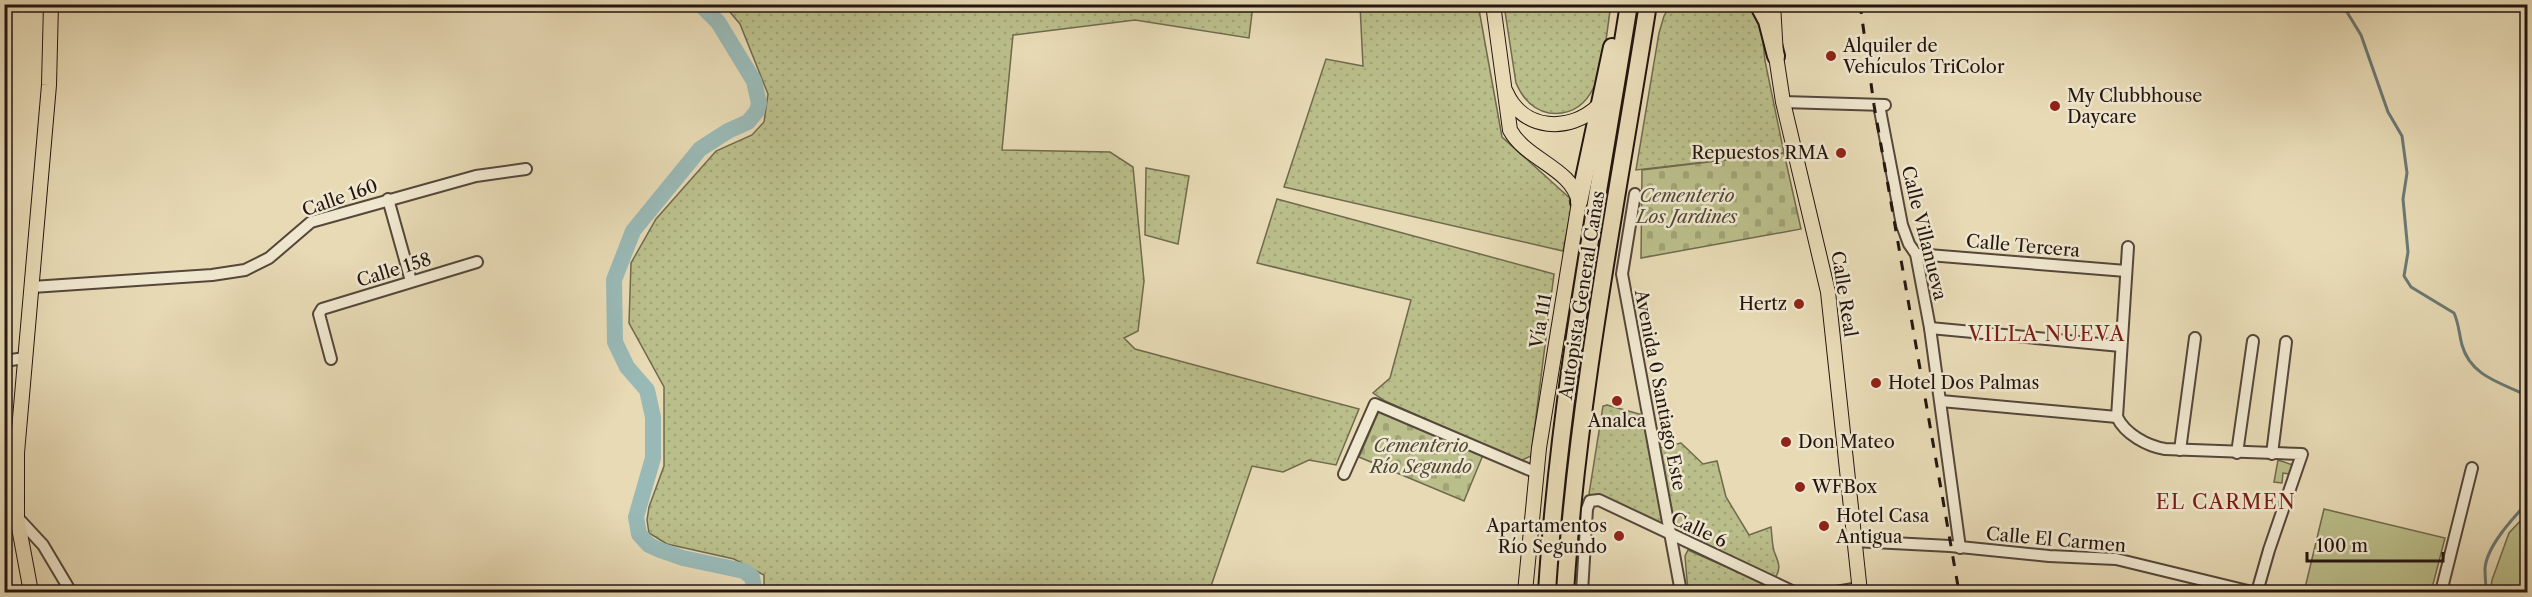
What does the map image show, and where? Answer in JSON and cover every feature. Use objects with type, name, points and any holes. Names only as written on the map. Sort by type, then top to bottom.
[{"type":"highway","points":[[1579,202],[1598,106],[1622,4]]},
{"type":"highway","name":"Autopista General Cañas","points":[[1547,592],[1551,532],[1564,417],[1629,4]]},
{"type":"highway","name":"Autopista General Cañas","points":[[1565,592],[1569,523],[1597,308],[1626,192],[1648,4]]},
{"type":"highway","points":[[1626,192],[1654,19],[1661,4]]},
{"type":"highway","points":[[1758,4],[1767,21],[1776,56]]},
{"type":"main road","points":[[31,592],[17,517],[17,453],[49,86],[51,4]]},
{"type":"main road","points":[[1493,4],[1507,119],[1513,136],[1571,184],[1578,193],[1579,202]]},
{"type":"main road","name":"Calle Real","points":[[1773,4],[1776,56],[1783,102],[1828,292],[1860,590]]},
{"type":"main road","points":[[1503,86],[1521,112],[1540,123],[1561,125],[1572,123],[1582,119],[1598,106]]},
{"type":"main road","name":"Vía 111","points":[[1525,592],[1550,374],[1579,202]]},
{"type":"street","name":"Calle Villanueva","points":[[1783,102],[1882,105],[1902,225],[1909,244],[1916,254],[1930,328],[1960,548]]},
{"type":"street","name":"Calle 160","points":[[32,287],[212,275],[245,270],[269,258],[311,222],[476,176],[526,169]]},
{"type":"street","name":"Avenida 0 Santiago Este","points":[[1626,192],[1622,274],[1681,592]]},
{"type":"street","points":[[388,199],[411,281]]},
{"type":"street","points":[[2116,417],[2128,247]]},
{"type":"street","name":"Calle Tercera","points":[[1916,254],[2126,271]]},
{"type":"street","name":"Calle 158","points":[[331,359],[320,310],[477,262]]},
{"type":"street","points":[[1930,328],[2121,346]]},
{"type":"street","points":[[2180,450],[2195,338]]},
{"type":"street","points":[[2237,453],[2253,341]]},
{"type":"street","points":[[2272,454],[2286,342]]},
{"type":"street","points":[[4,361],[25,358]]},
{"type":"street","points":[[1941,401],[2116,417],[2127,429],[2155,447],[2237,453],[2302,454],[2268,550],[2257,592]]},
{"type":"street","points":[[1344,474],[1376,404],[1537,473]]},
{"type":"street","points":[[2441,592],[2472,468]]},
{"type":"street","name":"Calle 6","points":[[1582,592],[1587,509],[1590,501],[1599,500],[1794,592]]},
{"type":"street","points":[[17,517],[43,545],[71,592]]},
{"type":"street","name":"Calle El Carmen","points":[[1854,541],[2116,559],[2252,592]]},
{"type":"street","points":[[1836,592],[1860,590]]},
{"type":"green space","points":[[1478,4],[1502,137],[1573,201],[1563,251],[1284,187],[1326,59],[1363,66],[1360,5]]},
{"type":"green space","points":[[1671,4],[1751,5],[1761,22],[1765,61],[1784,153],[1636,170],[1659,33],[1664,16]]},
{"type":"green space","points":[[724,5],[1253,5],[1249,38],[1135,20],[1013,35],[1002,150],[1110,152],[1133,167],[1144,281],[1138,331],[1124,338],[1135,349],[1359,409],[1336,465],[1309,460],[1283,472],[1252,466],[1209,592],[764,592],[764,575],[734,559],[667,544],[649,533],[647,520],[649,507],[664,466],[664,387],[629,323],[631,263],[656,219],[716,151],[752,135],[764,122],[768,94],[740,24]]},
{"type":"green space","points":[[1504,5],[1611,5],[1598,76],[1591,92],[1581,104],[1567,112],[1549,113],[1533,106],[1521,93],[1516,83]]},
{"type":"green space","name":"Cementerio Los Jardines","points":[[1784,153],[1801,229],[1641,258],[1642,170]]},
{"type":"green space","points":[[1146,168],[1189,176],[1178,244],[1145,235]]},
{"type":"green space","points":[[1277,199],[1554,274],[1531,456],[1520,461],[1385,401],[1373,393],[1390,378],[1411,300],[1257,263]]},
{"type":"green space","points":[[1607,405],[1643,415],[1664,530],[1589,494],[1603,406]]},
{"type":"green space","name":"Cementerio Río Segundo","points":[[1379,411],[1483,455],[1464,501],[1359,457]]},
{"type":"green space","points":[[1681,443],[1703,464],[1717,461],[1726,497],[1749,535],[1771,527],[1773,548],[1779,564],[1775,578],[1679,534],[1675,529],[1659,448]]},
{"type":"green space","points":[[2278,460],[2293,465],[2290,474],[2283,473],[2282,483],[2274,482]]},
{"type":"green space","points":[[2324,509],[2445,538],[2431,592],[2304,592]]},
{"type":"green space","points":[[2527,514],[2527,592],[2490,592],[2509,533]]},
{"type":"green space","points":[[1688,550],[1783,592],[1688,592],[1685,556]]},
{"type":"waterway","points":[[700,4],[718,22],[754,81],[759,103],[757,111],[748,122],[728,131],[700,149],[633,231],[614,280],[615,342],[627,367],[647,390],[653,417],[653,458],[636,517],[639,534],[649,545],[660,550],[683,558],[744,571],[752,577],[755,592]]},
{"type":"waterway","points":[[2342,4],[2361,35],[2388,112],[2402,136],[2407,173],[2403,199],[2408,252],[2404,276],[2411,287],[2454,313],[2462,345],[2472,365],[2498,383],[2528,396]]},
{"type":"waterway","points":[[2486,592],[2485,569],[2490,552],[2501,533],[2528,502]]},
{"type":"railway","points":[[1860,4],[1874,105],[1959,592]]},
{"type":"place","name":"Alquiler de Vehículos TriColor","points":[[1831,56]]},
{"type":"place","name":"My Clubbhouse Daycare","points":[[2055,106]]},
{"type":"place","name":"Repuestos RMA","points":[[1841,153]]},
{"type":"place","name":"Hertz","points":[[1799,304]]},
{"type":"place","name":"Hotel Dos Palmas","points":[[1876,383]]},
{"type":"place","name":"Analca","points":[[1617,401]]},
{"type":"place","name":"Don Mateo","points":[[1786,442]]},
{"type":"place","name":"WFBox","points":[[1800,487]]},
{"type":"place","name":"Hotel Casa Antigua","points":[[1824,526]]},
{"type":"place","name":"Apartamentos Río Segundo","points":[[1619,536]]},
{"type":"district","name":"VILLA NUEVA","points":[[2047,334]]},
{"type":"district","name":"EL CARMEN","points":[[2226,502]]}]
